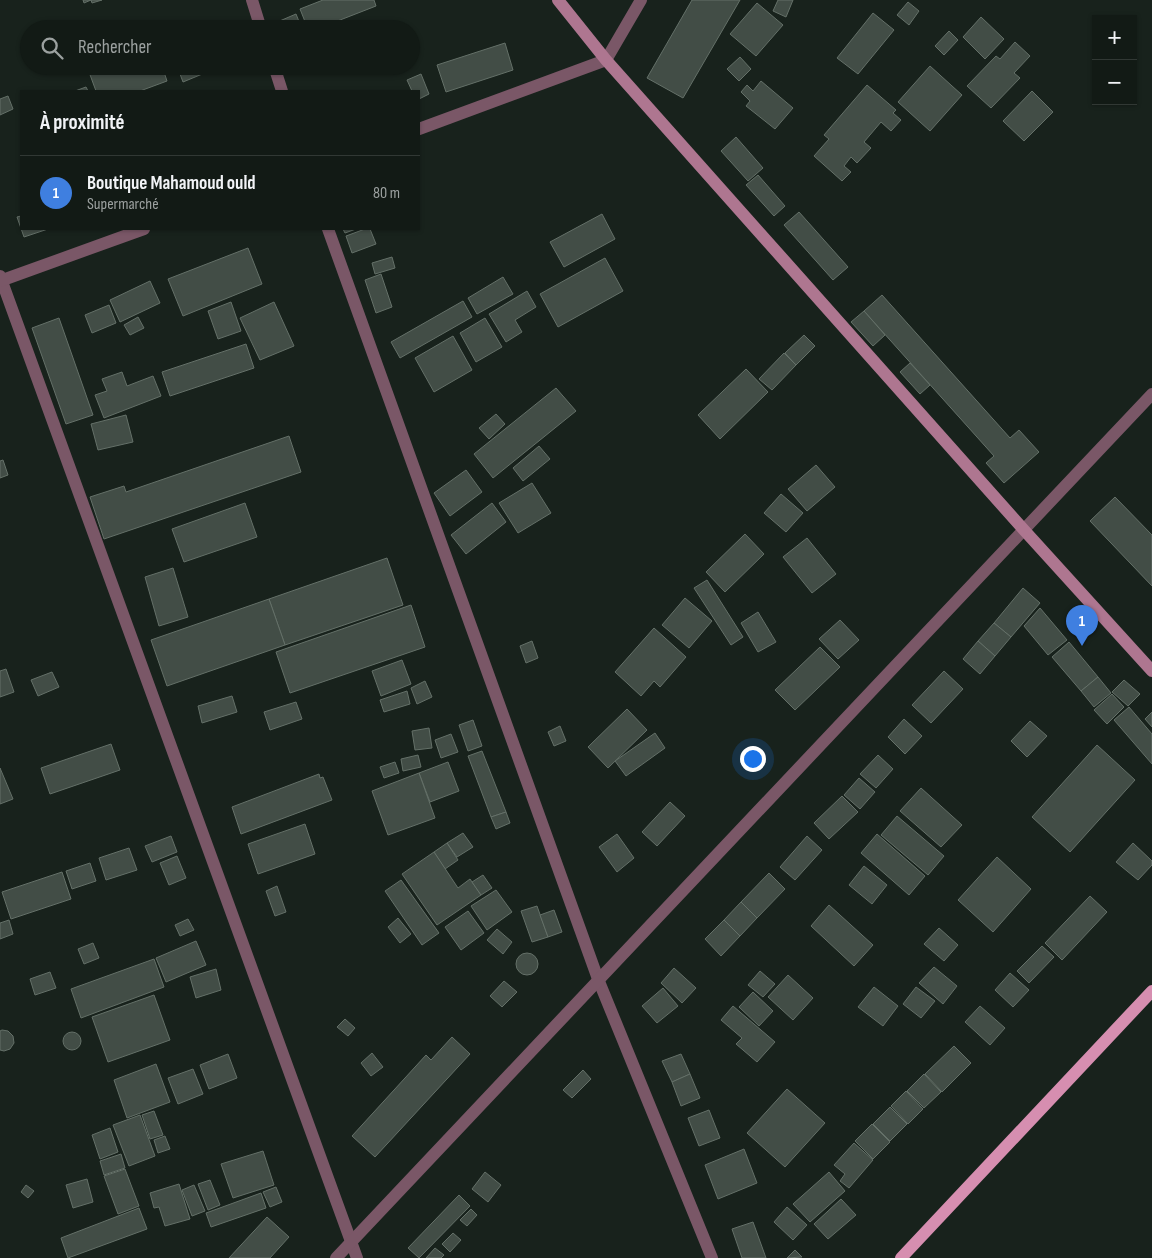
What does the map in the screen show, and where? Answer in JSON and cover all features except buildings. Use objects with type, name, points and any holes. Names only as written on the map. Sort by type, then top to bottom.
[{"type":"main road","points":[[558,0],[606,60],[1152,671]]},
{"type":"main road","points":[[901,1258],[1152,991]]},
{"type":"street","points":[[252,0],[258,20]]},
{"type":"street","points":[[420,129],[606,60],[641,0]]},
{"type":"street","points":[[277,75],[282,90]]},
{"type":"street","points":[[141,230],[0,279],[356,1258]]},
{"type":"street","points":[[328,230],[598,979],[712,1258]]},
{"type":"street","points":[[336,1258],[1152,394]]},
{"type":"place","name":"Boutique Mahamoud ould","points":[[1082,646]]}]
